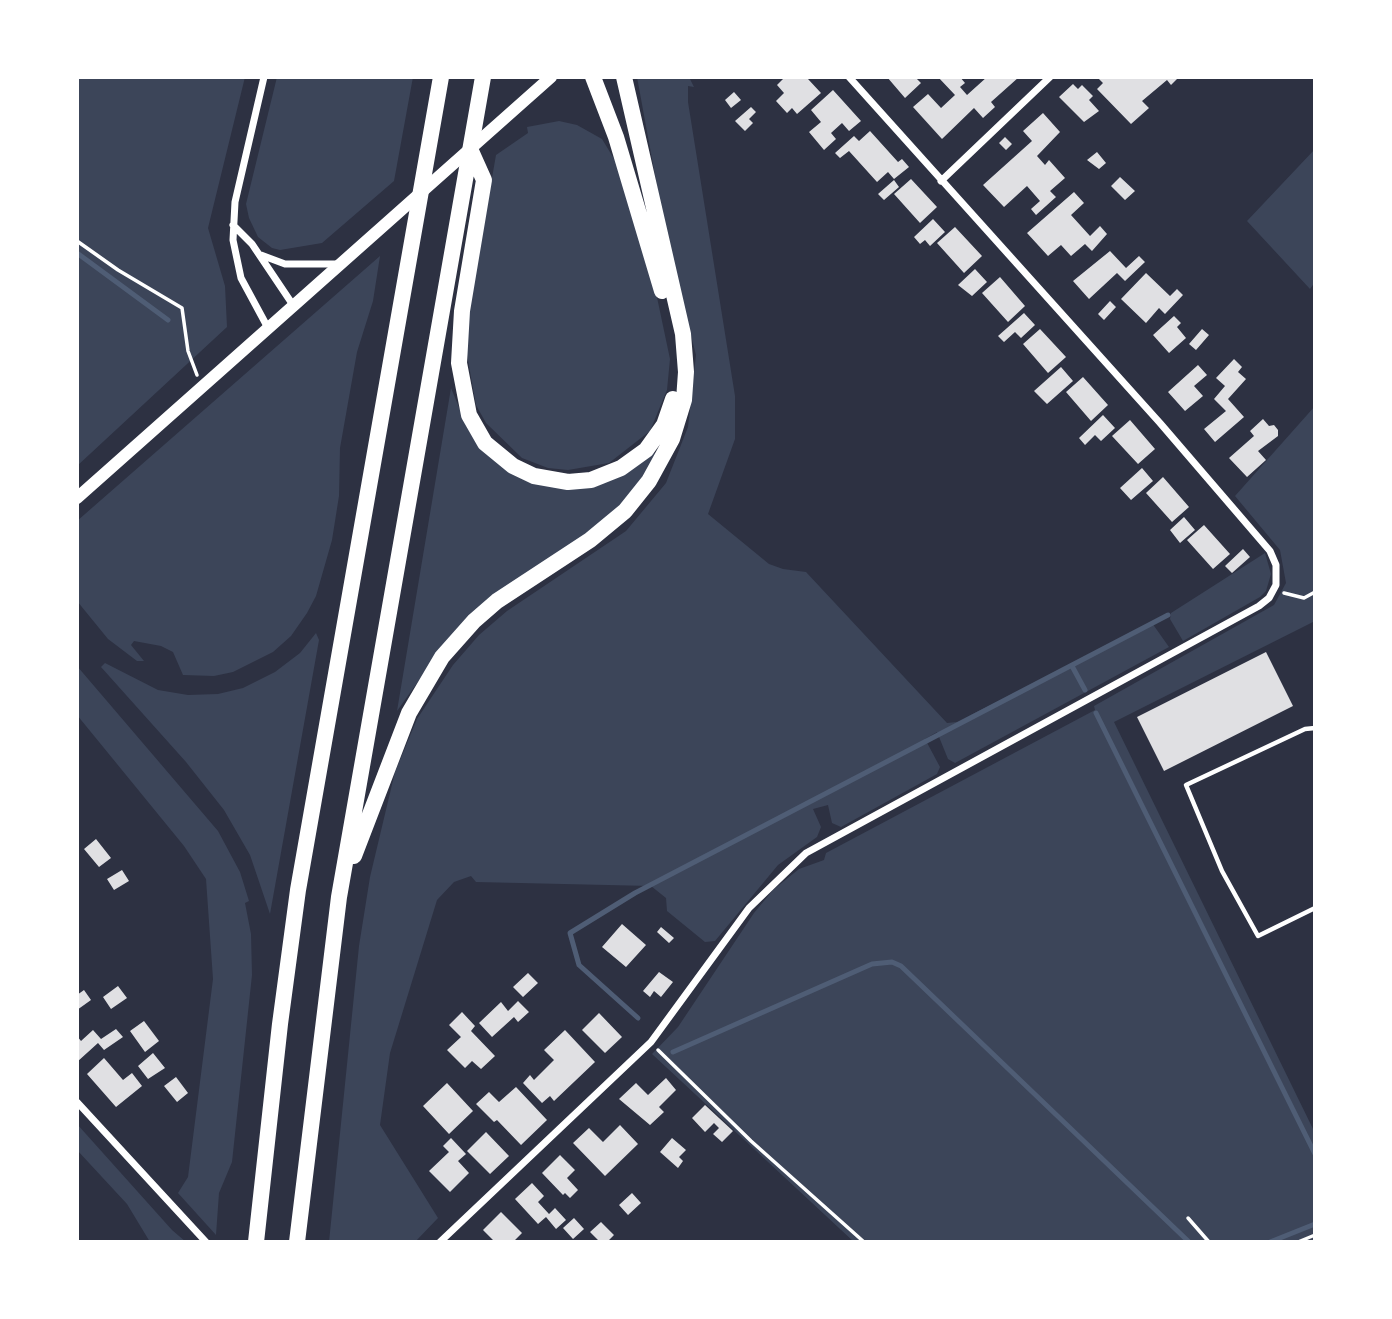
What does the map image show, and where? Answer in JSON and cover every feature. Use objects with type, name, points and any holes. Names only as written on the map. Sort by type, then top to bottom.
[{"type":"highway","points":[[256,1242],[298,890],[440,77]]},
{"type":"highway","points":[[297,1242],[339,897],[482,77]]},
{"type":"highway","points":[[471,151],[484,180],[459,336],[460,379],[469,415],[485,443],[513,466],[556,480],[580,481],[602,477],[637,458],[659,434],[671,405],[675,367],[674,341],[658,275],[616,137],[593,77]]},
{"type":"highway","points":[[339,897],[399,737],[424,685],[442,657],[474,621],[497,601],[590,540],[625,512],[649,481],[672,439],[684,400],[686,372],[683,334],[624,77]]},
{"type":"main road","points":[[77,498],[551,77]]},
{"type":"street","points":[[264,77],[243,158],[233,226],[235,254],[241,278],[268,328]]},
{"type":"street","points":[[440,1242],[651,1042],[749,908],[806,853],[1259,606],[1273,590],[1277,572],[1270,551],[1160,422],[849,77]]},
{"type":"street","points":[[941,181],[1050,77]]},
{"type":"street","points":[[233,226],[259,253],[293,305]]},
{"type":"street","points":[[259,253],[285,264],[339,264]]},
{"type":"street","points":[[77,1102],[206,1242]]},
{"type":"lane","points":[[1315,729],[1305,729],[1186,785],[1222,871],[1258,936],[1315,908]]},
{"type":"path","points":[[77,241],[117,270],[182,308],[188,351],[201,388]]},
{"type":"path","points":[[1273,590],[1304,598],[1315,592]]},
{"type":"path","points":[[651,1042],[667,1061],[751,1141],[864,1242]]},
{"type":"path","points":[[1188,1218],[1209,1242]]},
{"type":"path","points":[[1298,1242],[1315,1235]]},
{"type":"shaded area","points":[[77,77],[245,77],[208,228],[225,286],[227,327],[77,466]]},
{"type":"shaded area","points":[[277,77],[413,77],[394,181],[322,243],[280,250],[272,248],[258,237],[246,204]]},
{"type":"shaded area","points":[[637,77],[689,77],[694,87],[688,86],[688,102],[735,396],[735,439],[708,514],[769,564],[806,572],[947,723],[957,722],[1152,623],[1169,647],[955,763],[948,759],[937,732],[925,739],[940,767],[937,774],[841,827],[832,823],[828,805],[813,809],[821,827],[817,837],[778,865],[715,941],[705,942],[667,911],[666,898],[651,886],[476,882],[471,876],[454,882],[437,900],[390,1053],[380,1125],[438,1218],[415,1242],[329,1242],[359,946],[370,877],[395,772],[417,719],[453,665],[479,635],[507,611],[626,531],[666,483],[688,427],[696,355],[668,246]]},
{"type":"shaded area","points":[[559,121],[577,125],[602,139],[619,167],[650,264],[670,359],[667,390],[650,431],[609,463],[568,470],[548,468],[522,458],[486,423],[476,405],[466,349],[469,310],[496,155],[528,133],[527,127]]},
{"type":"shaded area","points":[[1315,149],[1315,282],[1310,289],[1247,221]]},
{"type":"shaded area","points":[[380,256],[373,301],[357,352],[340,448],[339,496],[332,540],[316,596],[307,613],[291,636],[273,652],[233,672],[214,676],[183,675],[173,652],[161,646],[134,641],[131,645],[144,661],[137,661],[108,639],[77,601],[77,521]]},
{"type":"shaded area","points":[[451,388],[468,429],[481,448],[563,487],[653,452],[658,456],[626,502],[445,644],[397,711]]},
{"type":"shaded area","points":[[1315,406],[1315,621],[1114,722],[1315,1133],[1315,1242],[854,1242],[652,1054],[678,1027],[754,913],[773,890],[799,869],[824,860],[826,853],[1095,710],[1094,706],[1274,605],[1286,583],[1280,550],[1235,496]]},
{"type":"shaded area","points":[[1265,553],[1271,574],[1266,591],[1183,641],[1170,619],[1171,613]]},
{"type":"shaded area","points":[[316,633],[319,640],[270,914],[250,855],[224,810],[186,762],[101,667],[105,663],[158,690],[188,695],[218,694],[243,688],[275,672],[300,653]]},
{"type":"shaded area","points":[[77,666],[218,831],[240,872],[249,901],[245,903],[251,934],[252,975],[232,1162],[219,1193],[216,1235],[178,1193],[188,1177],[213,979],[206,879],[184,846],[77,715]]},
{"type":"shaded area","points":[[77,1124],[172,1230],[186,1242],[150,1242],[127,1204],[77,1150]]},
{"type":"building","points":[[785,77],[810,77],[808,79],[821,93],[797,114],[792,108],[787,113],[776,101],[784,93],[777,85]]},
{"type":"building","points":[[887,77],[915,77],[921,83],[905,98]]},
{"type":"building","points":[[938,77],[960,77],[965,83],[960,87],[967,95],[987,77],[1019,77],[991,102],[995,107],[983,118],[974,108],[942,139],[913,107],[928,94],[941,108],[955,95]]},
{"type":"building","points":[[1097,77],[1179,77],[1171,85],[1167,80],[1142,101],[1149,108],[1131,124],[1097,89],[1103,83]]},
{"type":"building","points":[[1073,84],[1078,89],[1082,85],[1093,96],[1089,100],[1099,111],[1084,122],[1059,97]]},
{"type":"building","points":[[833,90],[861,121],[849,131],[842,123],[831,133],[836,139],[824,150],[809,132],[821,122],[811,110]]},
{"type":"building","points":[[734,92],[741,100],[731,108],[725,100]]},
{"type":"building","points":[[751,107],[756,112],[749,119],[753,123],[745,131],[735,121]]},
{"type":"building","points":[[1043,113],[1060,132],[1037,156],[1045,165],[1049,160],[1065,178],[1050,191],[1056,197],[1036,215],[1031,209],[1040,201],[1027,186],[1004,207],[983,185],[1032,141],[1023,131]]},
{"type":"building","points":[[870,131],[898,162],[902,159],[909,167],[894,179],[888,172],[877,182],[849,151],[840,158],[835,153],[854,136],[859,141]]},
{"type":"building","points":[[1005,137],[1012,144],[1006,150],[999,143]]},
{"type":"building","points":[[1097,152],[1106,163],[1099,169],[1087,160]]},
{"type":"building","points":[[1120,177],[1135,191],[1125,200],[1111,186]]},
{"type":"building","points":[[911,179],[937,207],[920,223],[894,194]]},
{"type":"building","points":[[894,180],[899,187],[884,200],[878,194]]},
{"type":"building","points":[[1074,192],[1084,203],[1071,215],[1090,236],[1100,226],[1107,234],[1092,251],[1085,244],[1071,256],[1061,245],[1048,256],[1027,233]]},
{"type":"building","points":[[933,219],[945,232],[930,246],[925,240],[920,244],[914,237]]},
{"type":"building","points":[[955,227],[982,256],[964,273],[937,243]]},
{"type":"building","points":[[1110,251],[1126,268],[1139,256],[1145,262],[1125,281],[1117,273],[1089,299],[1073,281]]},
{"type":"building","points":[[975,269],[987,282],[972,296],[958,285]]},
{"type":"building","points":[[1146,273],[1170,296],[1177,289],[1183,295],[1165,314],[1159,308],[1146,323],[1121,299]]},
{"type":"building","points":[[1000,277],[1025,306],[1008,322],[982,293]]},
{"type":"building","points":[[1110,301],[1116,307],[1104,320],[1098,314]]},
{"type":"building","points":[[1024,313],[1035,325],[1021,338],[1015,332],[1004,342],[998,336]]},
{"type":"building","points":[[1174,316],[1181,323],[1177,327],[1186,338],[1169,353],[1153,335]]},
{"type":"building","points":[[1040,329],[1066,357],[1048,373],[1023,344]]},
{"type":"building","points":[[1202,329],[1209,335],[1196,350],[1189,344]]},
{"type":"building","points":[[1234,359],[1242,367],[1238,372],[1246,379],[1228,399],[1244,417],[1215,442],[1204,429],[1226,411],[1214,399],[1225,386],[1216,378]]},
{"type":"building","points":[[1198,365],[1207,375],[1194,386],[1203,396],[1185,411],[1168,392]]},
{"type":"building","points":[[1061,367],[1073,381],[1047,404],[1034,391]]},
{"type":"building","points":[[1083,377],[1108,405],[1091,421],[1066,392]]},
{"type":"building","points":[[1103,415],[1115,428],[1101,441],[1095,435],[1085,445],[1079,438]]},
{"type":"building","points":[[1263,419],[1269,426],[1274,425],[1278,436],[1258,451],[1266,460],[1247,477],[1229,458],[1254,436],[1250,431]]},
{"type":"building","points":[[1130,420],[1155,449],[1138,464],[1112,436]]},
{"type":"building","points":[[1142,468],[1153,481],[1131,500],[1120,488]]},
{"type":"building","points":[[1163,477],[1189,507],[1172,522],[1146,493]]},
{"type":"building","points":[[1184,517],[1195,530],[1180,543],[1170,530]]},
{"type":"building","points":[[1204,525],[1230,554],[1213,569],[1187,540]]},
{"type":"building","points":[[1243,549],[1250,557],[1232,573],[1225,566]]},
{"type":"building","points":[[1266,652],[1293,706],[1164,771],[1137,717]]},
{"type":"building","points":[[96,839],[111,858],[99,867],[84,849]]},
{"type":"building","points":[[122,870],[129,881],[114,890],[107,879]]},
{"type":"building","points":[[622,924],[646,945],[626,967],[602,947]]},
{"type":"building","points":[[661,927],[674,938],[669,943],[657,932]]},
{"type":"building","points":[[659,972],[673,982],[661,997],[654,991],[650,997],[643,991]]},
{"type":"building","points":[[528,973],[538,983],[523,997],[513,987]]},
{"type":"building","points":[[118,986],[127,998],[111,1009],[103,997]]},
{"type":"building","points":[[84,990],[91,1000],[77,1010],[77,995]]},
{"type":"building","points":[[518,1001],[529,1012],[518,1022],[514,1017],[492,1037],[479,1023],[501,1002],[508,1011]]},
{"type":"building","points":[[462,1012],[475,1026],[471,1031],[495,1056],[481,1069],[472,1061],[465,1068],[447,1050],[461,1037],[449,1025]]},
{"type":"building","points":[[599,1013],[622,1037],[605,1053],[582,1030]]},
{"type":"building","points":[[144,1021],[159,1041],[145,1052],[130,1031]]},
{"type":"building","points":[[116,1029],[123,1037],[104,1050],[98,1043],[77,1062],[77,1036],[81,1041],[93,1030],[101,1039]]},
{"type":"building","points":[[565,1030],[595,1062],[554,1101],[550,1096],[542,1103],[523,1083],[530,1075],[534,1080],[554,1060],[544,1050]]},
{"type":"building","points":[[153,1053],[165,1068],[148,1079],[138,1066]]},
{"type":"building","points":[[104,1058],[123,1080],[132,1073],[142,1086],[116,1107],[87,1074]]},
{"type":"building","points":[[176,1077],[188,1093],[177,1102],[164,1086]]},
{"type":"building","points":[[666,1078],[676,1090],[659,1107],[664,1112],[650,1125],[619,1099],[636,1083],[648,1095]]},
{"type":"building","points":[[447,1083],[473,1111],[449,1134],[423,1106]]},
{"type":"building","points":[[516,1087],[547,1120],[521,1145],[497,1120],[494,1122],[476,1104],[489,1092],[499,1102]]},
{"type":"building","points":[[705,1105],[733,1131],[722,1142],[713,1134],[719,1128],[714,1123],[705,1132],[692,1118]]},
{"type":"building","points":[[620,1125],[638,1144],[605,1176],[573,1143],[589,1128],[603,1142]]},
{"type":"building","points":[[486,1132],[509,1156],[490,1174],[467,1151]]},
{"type":"building","points":[[451,1138],[466,1154],[458,1161],[469,1173],[450,1192],[429,1171],[449,1152],[443,1146]]},
{"type":"building","points":[[672,1138],[686,1150],[679,1157],[683,1161],[678,1168],[660,1152]]},
{"type":"building","points":[[560,1155],[575,1170],[567,1178],[578,1190],[570,1198],[565,1193],[563,1195],[542,1173]]},
{"type":"building","points":[[532,1183],[544,1196],[538,1202],[549,1214],[555,1208],[566,1220],[556,1229],[546,1217],[538,1224],[515,1199]]},
{"type":"building","points":[[632,1193],[641,1203],[628,1215],[619,1205]]},
{"type":"building","points":[[501,1212],[522,1233],[513,1242],[495,1242],[483,1230]]},
{"type":"building","points":[[574,1218],[584,1229],[573,1239],[563,1228]]},
{"type":"building","points":[[601,1222],[614,1235],[607,1242],[600,1242],[590,1232]]},
{"type":"waterway","points":[[77,253],[168,320]]},
{"type":"waterway","points":[[638,1018],[579,965],[570,933],[635,893],[1168,615]]},
{"type":"waterway","points":[[1072,666],[1085,690]]},
{"type":"waterway","points":[[1096,713],[1315,1154]]},
{"type":"waterway","points":[[673,1052],[872,964],[892,962],[901,966],[1189,1242]]},
{"type":"waterway","points":[[1270,1242],[1315,1224]]}]
